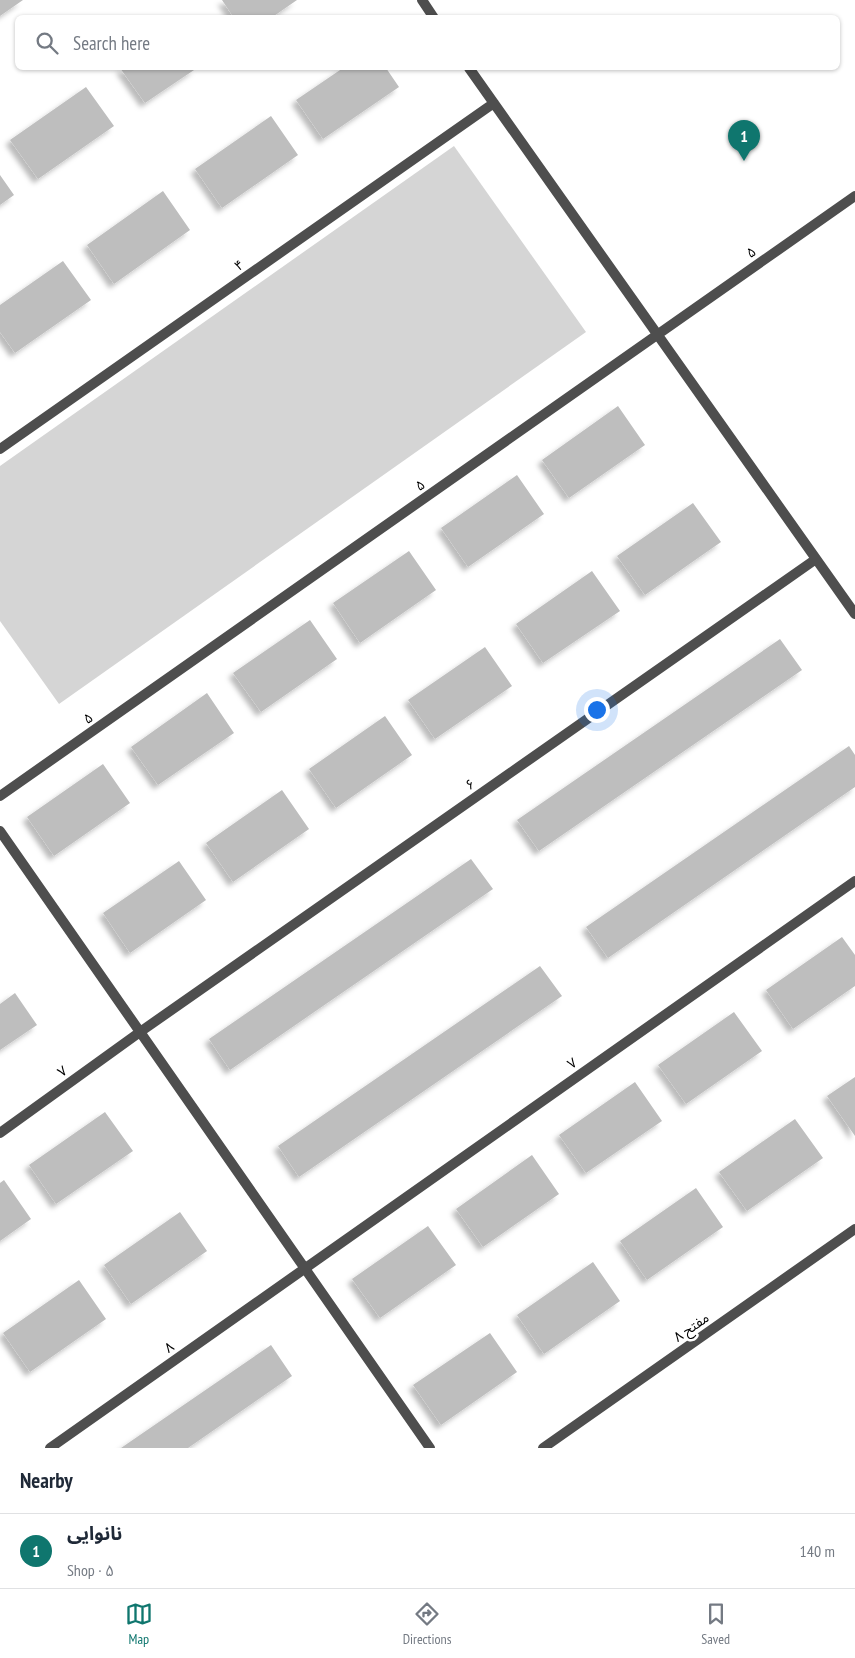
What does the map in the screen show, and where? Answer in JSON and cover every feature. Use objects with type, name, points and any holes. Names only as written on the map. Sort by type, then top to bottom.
[{"type":"street","points":[[422,0],[432,15]]},
{"type":"street","points":[[470,70],[855,614]]},
{"type":"street","name":"۴","points":[[0,449],[494,103]]},
{"type":"street","name":"۵","points":[[0,796],[855,196]]},
{"type":"street","name":"۶","points":[[140,1032],[816,559]]},
{"type":"street","points":[[0,831],[430,1448]]},
{"type":"street","name":"۷","points":[[305,1268],[855,881]]},
{"type":"street","name":"۷","points":[[0,1133],[140,1032]]},
{"type":"street","name":"۸ مفتح","points":[[543,1448],[855,1229]]},
{"type":"street","name":"۸","points":[[50,1448],[305,1268]]},
{"type":"shaded area","points":[[454,146],[586,332],[59,704],[0,621],[0,466]]},
{"type":"building","points":[[0,0],[23,0],[0,16]]},
{"type":"building","points":[[222,0],[297,0],[275,15],[232,15]]},
{"type":"building","points":[[121,70],[194,70],[145,103]]},
{"type":"building","points":[[340,70],[387,70],[399,87],[323,139],[296,100]]},
{"type":"building","points":[[86,87],[114,126],[38,179],[10,140]]},
{"type":"building","points":[[271,116],[298,155],[222,208],[195,169]]},
{"type":"building","points":[[0,175],[14,195],[0,205]]},
{"type":"building","points":[[163,191],[190,230],[114,284],[87,245]]},
{"type":"building","points":[[63,261],[91,300],[15,353],[0,332],[0,305]]},
{"type":"building","points":[[618,406],[645,445],[569,498],[542,460]]},
{"type":"building","points":[[517,475],[544,514],[468,567],[441,528]]},
{"type":"building","points":[[693,503],[721,542],[645,595],[617,556]]},
{"type":"building","points":[[409,551],[436,590],[360,643],[333,603]]},
{"type":"building","points":[[592,571],[620,611],[543,663],[516,624]]},
{"type":"building","points":[[310,620],[337,659],[261,712],[233,673]]},
{"type":"building","points":[[780,639],[802,670],[539,851],[517,820]]},
{"type":"building","points":[[485,647],[512,686],[435,739],[408,700]]},
{"type":"building","points":[[207,693],[234,733],[158,785],[131,747]]},
{"type":"building","points":[[385,716],[412,755],[336,808],[309,769]]},
{"type":"building","points":[[849,746],[855,755],[855,787],[608,958],[586,927]]},
{"type":"building","points":[[103,764],[130,803],[54,856],[27,817]]},
{"type":"building","points":[[282,790],[309,829],[233,882],[206,843]]},
{"type":"building","points":[[471,859],[493,889],[230,1070],[209,1039]]},
{"type":"building","points":[[179,861],[206,900],[130,953],[103,913]]},
{"type":"building","points":[[842,937],[855,955],[855,986],[793,1029],[766,990]]},
{"type":"building","points":[[540,966],[562,996],[299,1177],[278,1146]]},
{"type":"building","points":[[15,993],[37,1025],[0,1050],[0,1004]]},
{"type":"building","points":[[734,1012],[762,1051],[686,1104],[658,1065]]},
{"type":"building","points":[[855,1077],[855,1136],[827,1096]]},
{"type":"building","points":[[635,1082],[662,1121],[586,1173],[559,1135]]},
{"type":"building","points":[[105,1112],[133,1151],[56,1204],[29,1165]]},
{"type":"building","points":[[795,1119],[823,1158],[747,1211],[719,1172]]},
{"type":"building","points":[[532,1155],[559,1194],[483,1247],[456,1209]]},
{"type":"building","points":[[4,1180],[31,1219],[0,1241],[0,1183]]},
{"type":"building","points":[[696,1188],[723,1227],[647,1280],[620,1241]]},
{"type":"building","points":[[180,1212],[207,1251],[131,1304],[104,1265]]},
{"type":"building","points":[[428,1226],[456,1265],[380,1318],[352,1279]]},
{"type":"building","points":[[593,1262],[620,1301],[544,1354],[517,1315]]},
{"type":"building","points":[[79,1280],[106,1319],[30,1372],[3,1333]]},
{"type":"building","points":[[490,1333],[517,1372],[441,1425],[413,1385]]},
{"type":"building","points":[[271,1345],[292,1376],[188,1448],[121,1448]]},
{"type":"place","name":"نانوایی","points":[[744,161]]}]
